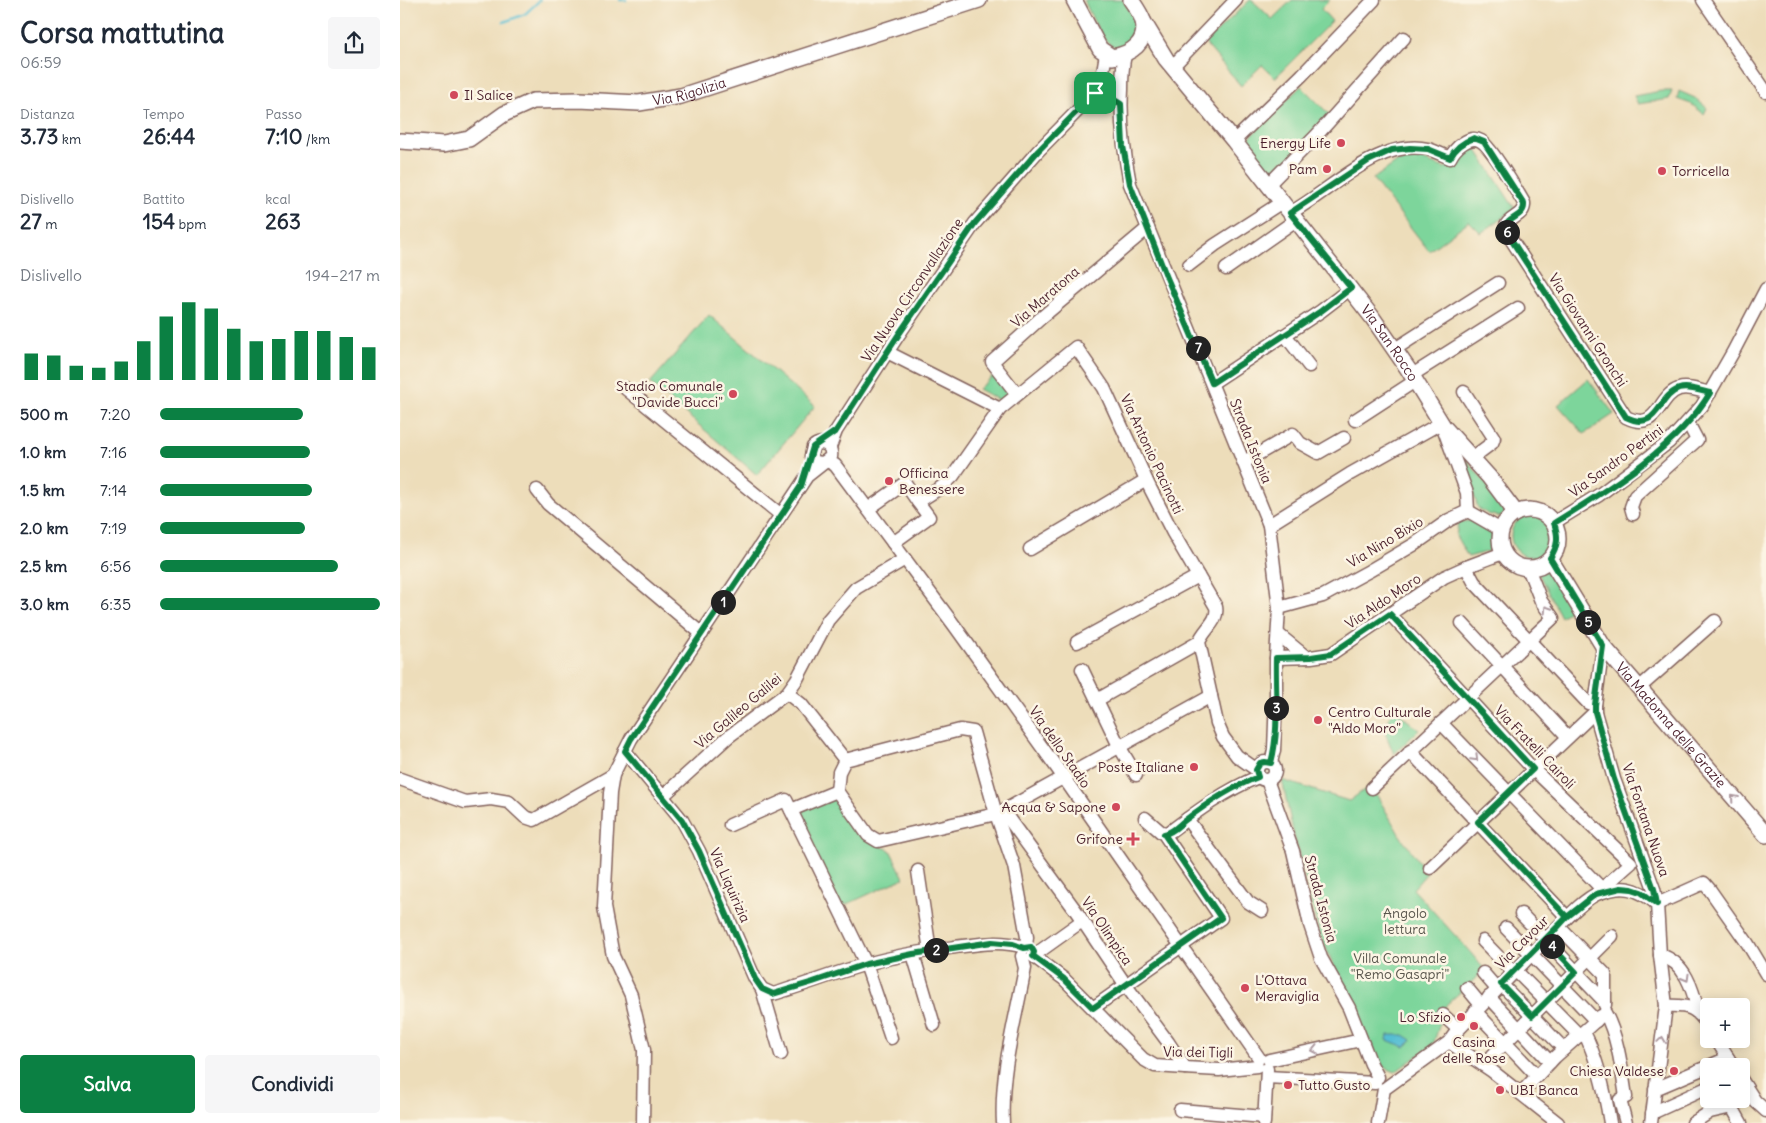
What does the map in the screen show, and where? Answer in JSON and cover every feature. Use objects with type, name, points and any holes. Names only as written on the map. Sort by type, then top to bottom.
[{"type":"main road","name":"Via Rigolizia","points":[[400,140],[444,144],[470,139],[504,114],[533,101],[579,100],[639,103],[681,96],[979,0]]},
{"type":"main road","points":[[1073,0],[1100,49],[1112,57],[1125,55],[1138,45],[1142,39],[1143,21]]},
{"type":"main road","points":[[1131,0],[1169,63]]},
{"type":"main road","points":[[1138,45],[1151,50],[1169,63]]},
{"type":"main road","name":"Via San Rocco","points":[[1169,63],[1351,288],[1395,350],[1442,424],[1489,477],[1516,513]]},
{"type":"main road","points":[[1524,510],[1541,512],[1554,523],[1558,542],[1556,551],[1550,558],[1536,567],[1528,568],[1514,564],[1503,553],[1501,530],[1510,517],[1516,513],[1524,510]]},
{"type":"main road","name":"Via Madonna delle Grazie","points":[[1550,558],[1603,646],[1766,835]]},
{"type":"street","points":[[1169,63],[1236,0]]},
{"type":"street","points":[[1234,141],[1302,75],[1374,0]]},
{"type":"street","points":[[1705,0],[1766,92]]},
{"type":"street","points":[[1268,185],[1316,136],[1404,38]]},
{"type":"street","name":"Via Nuova Circonvallazione","points":[[643,1123],[644,1050],[631,995],[613,956],[604,907],[610,792],[614,775],[631,739],[807,476],[827,456],[836,431],[975,223],[1038,151],[1095,93],[1102,77],[1106,54]]},
{"type":"street","name":"Strada Istonia","points":[[1125,55],[1122,64],[1121,104],[1123,146],[1130,184],[1268,525],[1279,608],[1274,741],[1271,763],[1275,767],[1276,773],[1273,778],[1261,776]]},
{"type":"street","points":[[1095,93],[1105,94],[1121,104]]},
{"type":"street","name":"Via Giovanni Gronchi","points":[[1289,212],[1368,161],[1392,150],[1428,149],[1450,158],[1453,151],[1466,141],[1474,138],[1484,142],[1524,204],[1522,213],[1508,221],[1505,225],[1505,230],[1626,417],[1636,422],[1647,421],[1679,389],[1710,393]]},
{"type":"street","points":[[1189,265],[1215,245],[1289,212]]},
{"type":"street","points":[[1226,269],[1289,212]]},
{"type":"street","name":"Via Maratona","points":[[1017,394],[992,362],[1148,228]]},
{"type":"street","points":[[1395,350],[1498,283]]},
{"type":"street","points":[[1212,383],[1285,335],[1351,288]]},
{"type":"street","name":"Via Sandro Pertini","points":[[1554,523],[1599,495],[1669,442],[1688,423],[1702,406],[1734,352],[1766,289]]},
{"type":"street","points":[[1355,420],[1413,378],[1518,308]]},
{"type":"street","points":[[1285,335],[1309,366]]},
{"type":"street","name":"Via Antonio Pacinotti","points":[[1017,394],[1076,347],[1104,388],[1146,480],[1173,533],[1216,607],[1217,613],[1214,620],[1201,636],[1200,642]]},
{"type":"street","points":[[887,352],[1000,409]]},
{"type":"street","points":[[626,388],[782,515]]},
{"type":"street","points":[[1464,392],[1494,438],[1492,443],[1472,458]]},
{"type":"street","points":[[918,502],[943,486],[953,476],[1000,409],[1017,394]]},
{"type":"street","points":[[1633,514],[1631,507],[1635,496],[1697,440],[1688,423]]},
{"type":"street","points":[[1268,525],[1350,474],[1442,424],[1467,493],[1468,511],[1501,530]]},
{"type":"street","points":[[1244,462],[1293,434],[1300,443],[1318,453],[1344,438]]},
{"type":"street","name":"Via Nuova Circonvallazione","points":[[801,486],[811,452],[815,462],[827,456]]},
{"type":"street","name":"Via dello Stadio","points":[[827,456],[905,559],[1063,776],[1264,1066]]},
{"type":"street","points":[[1030,550],[1146,480]]},
{"type":"street","points":[[868,510],[905,483],[929,517],[893,543]]},
{"type":"street","points":[[537,490],[548,504],[702,634]]},
{"type":"street","name":"Via Nino Bixio","points":[[1279,608],[1323,596],[1408,548],[1450,520],[1468,511]]},
{"type":"street","name":"Via Aldo Moro","points":[[1276,658],[1331,654],[1444,577],[1503,553]]},
{"type":"street","name":"Via Galileo Galilei","points":[[663,796],[728,737],[787,693],[797,679],[828,620],[856,588],[905,559]]},
{"type":"street","points":[[1430,868],[1568,737],[1595,708],[1527,640],[1474,582],[1466,567]]},
{"type":"street","points":[[1372,788],[1527,640],[1553,618],[1541,600],[1528,568]]},
{"type":"street","points":[[1077,642],[1198,576]]},
{"type":"street","name":"Via Fratelli Cairoli","points":[[1390,614],[1533,769],[1631,863],[1598,891]]},
{"type":"street","points":[[1639,688],[1715,620]]},
{"type":"street","points":[[1462,623],[1568,737]]},
{"type":"street","points":[[1278,634],[1306,657]]},
{"type":"street","points":[[1097,700],[1200,642],[1217,723],[1223,738],[1237,756],[1261,776],[1243,783],[1187,819],[1168,834],[1164,834]]},
{"type":"street","name":"Via Fontana Nuova","points":[[1603,646],[1595,708],[1614,779],[1654,889],[1657,904],[1666,1006],[1651,1118]]},
{"type":"street","points":[[1082,670],[1136,775]]},
{"type":"street","points":[[787,693],[801,704],[845,760]]},
{"type":"street","points":[[1002,1123],[1006,1073],[1025,951],[1014,866],[999,812],[973,732],[960,730],[845,760],[839,772],[837,791],[868,835],[878,841],[999,812],[1211,696]]},
{"type":"street","points":[[1441,723],[1509,793],[1598,891]]},
{"type":"street","name":"Via Liquirizia","points":[[625,751],[682,820],[699,851],[755,979],[762,989],[781,1054]]},
{"type":"street","points":[[1410,751],[1478,822],[1605,974],[1602,1012],[1521,1093]]},
{"type":"street","points":[[400,779],[465,802],[491,799],[509,802],[525,817],[534,820],[614,775]]},
{"type":"street","name":"Strada Istonia","points":[[1261,776],[1293,851],[1310,925],[1321,958],[1349,1008],[1381,1084]]},
{"type":"street","points":[[791,810],[837,791]]},
{"type":"street","points":[[730,825],[786,800],[866,964],[891,1038]]},
{"type":"street","name":"Via Olimpica","points":[[999,812],[1082,921],[1125,985],[1185,1068]]},
{"type":"street","points":[[1093,1008],[1221,918],[1164,834],[1145,818]]},
{"type":"street","points":[[1187,819],[1248,902],[1262,912]]},
{"type":"street","points":[[918,871],[930,951]]},
{"type":"street","points":[[1657,904],[1704,883],[1748,944],[1766,974]]},
{"type":"street","name":"Via Cavour","points":[[1449,1042],[1458,1029],[1514,971],[1563,922],[1598,891],[1621,888],[1632,889],[1641,892],[1657,904]]},
{"type":"street","points":[[1521,914],[1576,972],[1609,1021],[1621,1066],[1626,1097],[1620,1100],[1626,1123]]},
{"type":"street","points":[[762,989],[773,994],[866,964],[930,951],[992,942],[1025,951],[1082,921]]},
{"type":"street","points":[[1506,928],[1562,986],[1602,1012]]},
{"type":"street","points":[[1483,1065],[1612,936]]},
{"type":"street","points":[[1483,941],[1582,1034],[1593,1048],[1610,1123]]},
{"type":"street","name":"Via dei Tigli","points":[[1025,951],[1064,979],[1149,1064],[1219,1070],[1264,1066]]},
{"type":"street","points":[[913,954],[934,1025]]},
{"type":"street","points":[[1660,955],[1668,957],[1678,965],[1687,978],[1694,994],[1698,1012]]},
{"type":"street","points":[[1483,973],[1505,1043],[1537,1076]]},
{"type":"street","points":[[1467,988],[1532,1016],[1564,1049]]},
{"type":"street","points":[[1489,997],[1550,1062]]},
{"type":"street","points":[[1666,1006],[1690,1007],[1700,1015]]},
{"type":"street","points":[[1444,1015],[1458,1029]]},
{"type":"street","points":[[1264,1066],[1361,1040]]},
{"type":"street","points":[[1264,1066],[1381,1084],[1449,1042],[1521,1093],[1558,1123]]},
{"type":"street","points":[[1180,1110],[1264,1120],[1264,1066]]},
{"type":"street","points":[[1655,1089],[1700,1073]]},
{"type":"street","points":[[1378,1123],[1381,1084]]},
{"type":"street","points":[[1651,1118],[1700,1092]]},
{"type":"street","points":[[1750,1093],[1755,1101],[1766,1111]]},
{"type":"street","points":[[1750,1102],[1755,1101]]},
{"type":"street","points":[[1693,1123],[1710,1112],[1728,1108]]},
{"type":"street","points":[[1733,1108],[1741,1123]]},
{"type":"green space","points":[[1084,0],[1123,0],[1136,23],[1137,35],[1134,40],[1129,44],[1115,47],[1109,43],[1096,26]]},
{"type":"green space","points":[[1250,0],[1272,19],[1292,0],[1330,0],[1321,9],[1332,21],[1275,78],[1262,65],[1241,86],[1205,43]]},
{"type":"green space","points":[[1116,69],[1118,97],[1104,90]]},
{"type":"green space","points":[[1301,86],[1332,117],[1270,177],[1243,144]]},
{"type":"green space","points":[[1672,91],[1669,99],[1638,104],[1634,96]]},
{"type":"green space","points":[[1679,91],[1695,98],[1707,108],[1704,114],[1691,104],[1677,99]]},
{"type":"green space","points":[[1473,144],[1515,209],[1481,233],[1469,221],[1429,251],[1373,179],[1397,162],[1417,158],[1445,168]]},
{"type":"green space","name":"Stadio Comunale \"Davide Bucci\"","points":[[709,315],[815,406],[757,475],[650,383]]},
{"type":"green space","points":[[994,375],[1010,395],[1002,402],[978,389]]},
{"type":"green space","points":[[1588,379],[1614,414],[1584,434],[1558,405]]},
{"type":"green space","points":[[1459,450],[1508,511],[1500,517],[1488,514],[1478,508]]},
{"type":"green space","points":[[1528,515],[1536,515],[1547,521],[1553,536],[1547,551],[1536,557],[1528,557],[1517,551],[1511,540],[1511,532],[1517,521]]},
{"type":"green space","points":[[1472,520],[1487,526],[1496,536],[1496,546],[1487,552],[1468,557],[1456,536],[1458,523]]},
{"type":"green space","points":[[1536,569],[1551,570],[1574,608],[1561,617]]},
{"type":"green space","points":[[1394,709],[1419,730],[1394,754],[1383,728]]},
{"type":"green space","name":"Villa Comunale \"Remo Gasapri\"","points":[[1282,780],[1349,801],[1371,785],[1399,834],[1427,873],[1413,889],[1485,970],[1446,1005],[1433,1045],[1395,1072],[1379,1065],[1319,933]]},
{"type":"green space","points":[[836,794],[869,841],[890,850],[904,878],[841,907],[797,813]]},
{"type":"water","points":[[1388,1035],[1404,1035],[1412,1040],[1405,1047],[1387,1040]]},
{"type":"waterway","points":[[504,22],[525,14],[540,0]]},
{"type":"waterway","points":[[620,0],[626,0]]},
{"type":"place","name":"Il Salice","points":[[454,95]]},
{"type":"place","name":"Energy Life","points":[[1341,143]]},
{"type":"place","name":"Pam","points":[[1327,169]]},
{"type":"place","name":"Torricella","points":[[1662,171]]},
{"type":"place","name":"Stadio Comunale \"Davide Bucci\"","points":[[733,394]]},
{"type":"place","name":"Officina Benessere","points":[[889,481]]},
{"type":"place","name":"Centro Culturale \"Aldo Moro\"","points":[[1318,720]]},
{"type":"place","name":"Poste Italiane","points":[[1194,767]]},
{"type":"place","name":"Acqua & Sapone","points":[[1116,807]]},
{"type":"place","name":"Grifone","points":[[1133,839]]},
{"type":"place","name":"L'Ottava Meraviglia","points":[[1245,988]]},
{"type":"place","name":"Lo Sfizio","points":[[1461,1017]]},
{"type":"place","name":"Casina delle Rose","points":[[1474,1026]]},
{"type":"place","name":"Chiesa Valdese","points":[[1674,1071]]},
{"type":"place","name":"Tutto Gusto","points":[[1288,1085]]},
{"type":"place","name":"UBI Banca","points":[[1500,1090]]},
{"type":"route","points":[[1095,93],[1038,151],[975,223],[899,334],[836,431],[811,449],[808,467],[801,486],[631,739],[625,751],[682,820],[699,851],[755,979],[762,989],[773,994],[890,958],[992,942],[1013,944],[1024,948],[1031,947],[1034,952],[1033,956],[1064,979],[1093,1008],[1221,918],[1164,834],[1168,834],[1223,795],[1243,783],[1258,777],[1256,770],[1260,763],[1271,763],[1274,750],[1276,658],[1311,657],[1331,654],[1390,614],[1533,769],[1478,822],[1567,917],[1546,940],[1576,972],[1532,1016],[1501,984],[1567,917],[1596,894],[1621,888],[1641,892],[1657,904],[1654,889],[1614,779],[1595,712],[1603,646],[1550,558],[1556,551],[1558,542],[1554,523],[1599,495],[1669,442],[1702,406],[1710,393],[1679,389],[1647,421],[1636,422],[1626,417],[1505,230],[1505,225],[1508,221],[1522,213],[1524,204],[1484,142],[1474,138],[1466,141],[1453,151],[1450,158],[1428,149],[1392,150],[1368,161],[1290,213],[1351,288],[1321,311],[1212,383],[1167,278],[1130,184],[1123,146],[1121,104],[1105,94],[1095,93]]},
{"type":"park label","name":"Angolo lettura","points":[[1405,922]]}]
